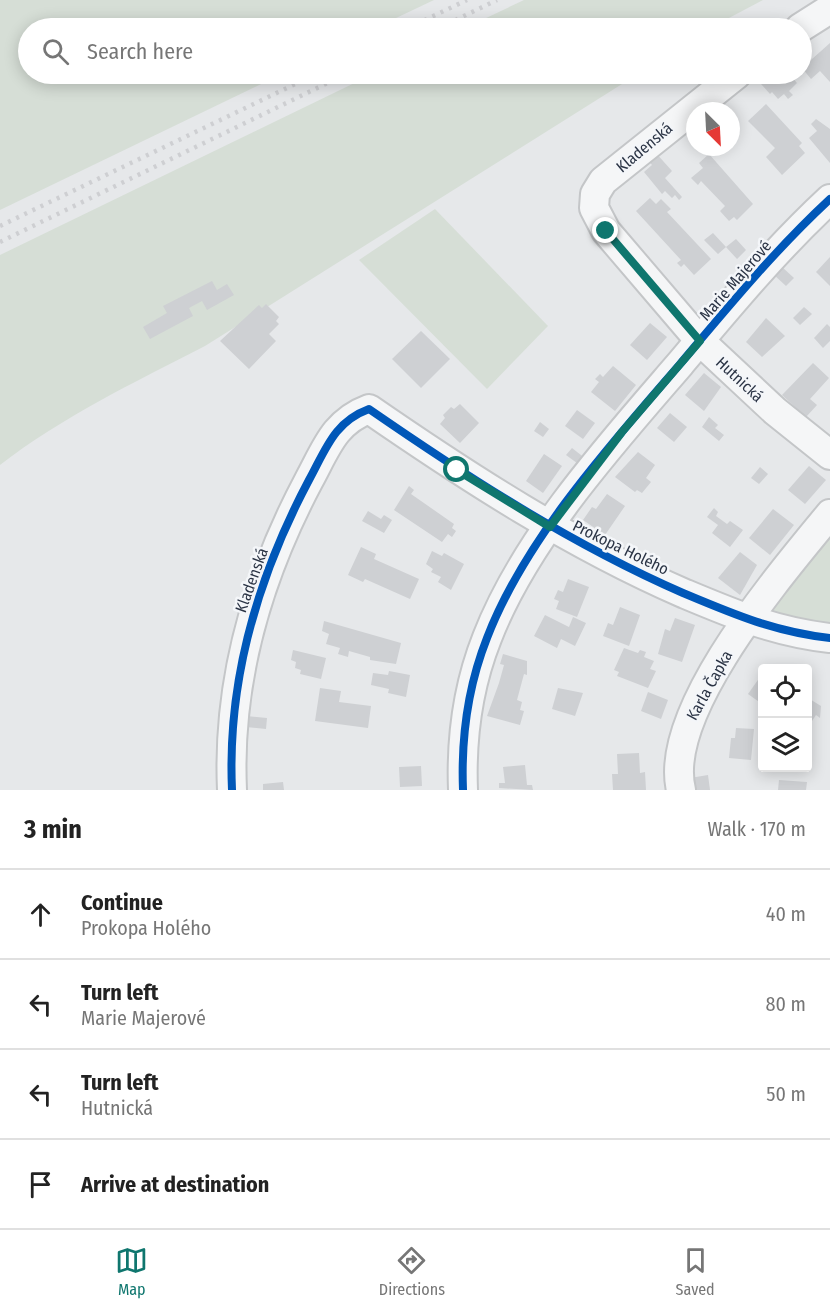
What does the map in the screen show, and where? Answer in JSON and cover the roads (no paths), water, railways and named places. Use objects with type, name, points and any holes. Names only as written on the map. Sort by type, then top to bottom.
[{"type":"street","points":[[812,20],[830,9]]},
{"type":"street","name":"Kladenská","points":[[594,208],[595,194],[603,181],[724,84]]},
{"type":"street","name":"Marie Majerové","points":[[463,790],[466,718],[478,665],[501,607],[550,527],[622,432],[761,269],[830,199]]},
{"type":"street","name":"Hutnická","points":[[594,208],[606,231],[700,341],[768,405],[830,455]]},
{"type":"street","name":"Kladenská","points":[[232,790],[233,714],[252,614],[282,535],[331,439],[350,416],[369,409]]},
{"type":"street","name":"Prokopa Holého","points":[[369,409],[457,470],[550,527],[647,577],[747,620],[792,634],[830,638]]},
{"type":"street","name":"Karla Čapka","points":[[681,790],[678,762],[688,722],[747,620],[830,514]]},
{"type":"railway","points":[[429,18],[467,0]]},
{"type":"railway","points":[[460,18],[497,0]]},
{"type":"railway","points":[[0,226],[295,84]]},
{"type":"railway","points":[[0,242],[325,84]]}]
